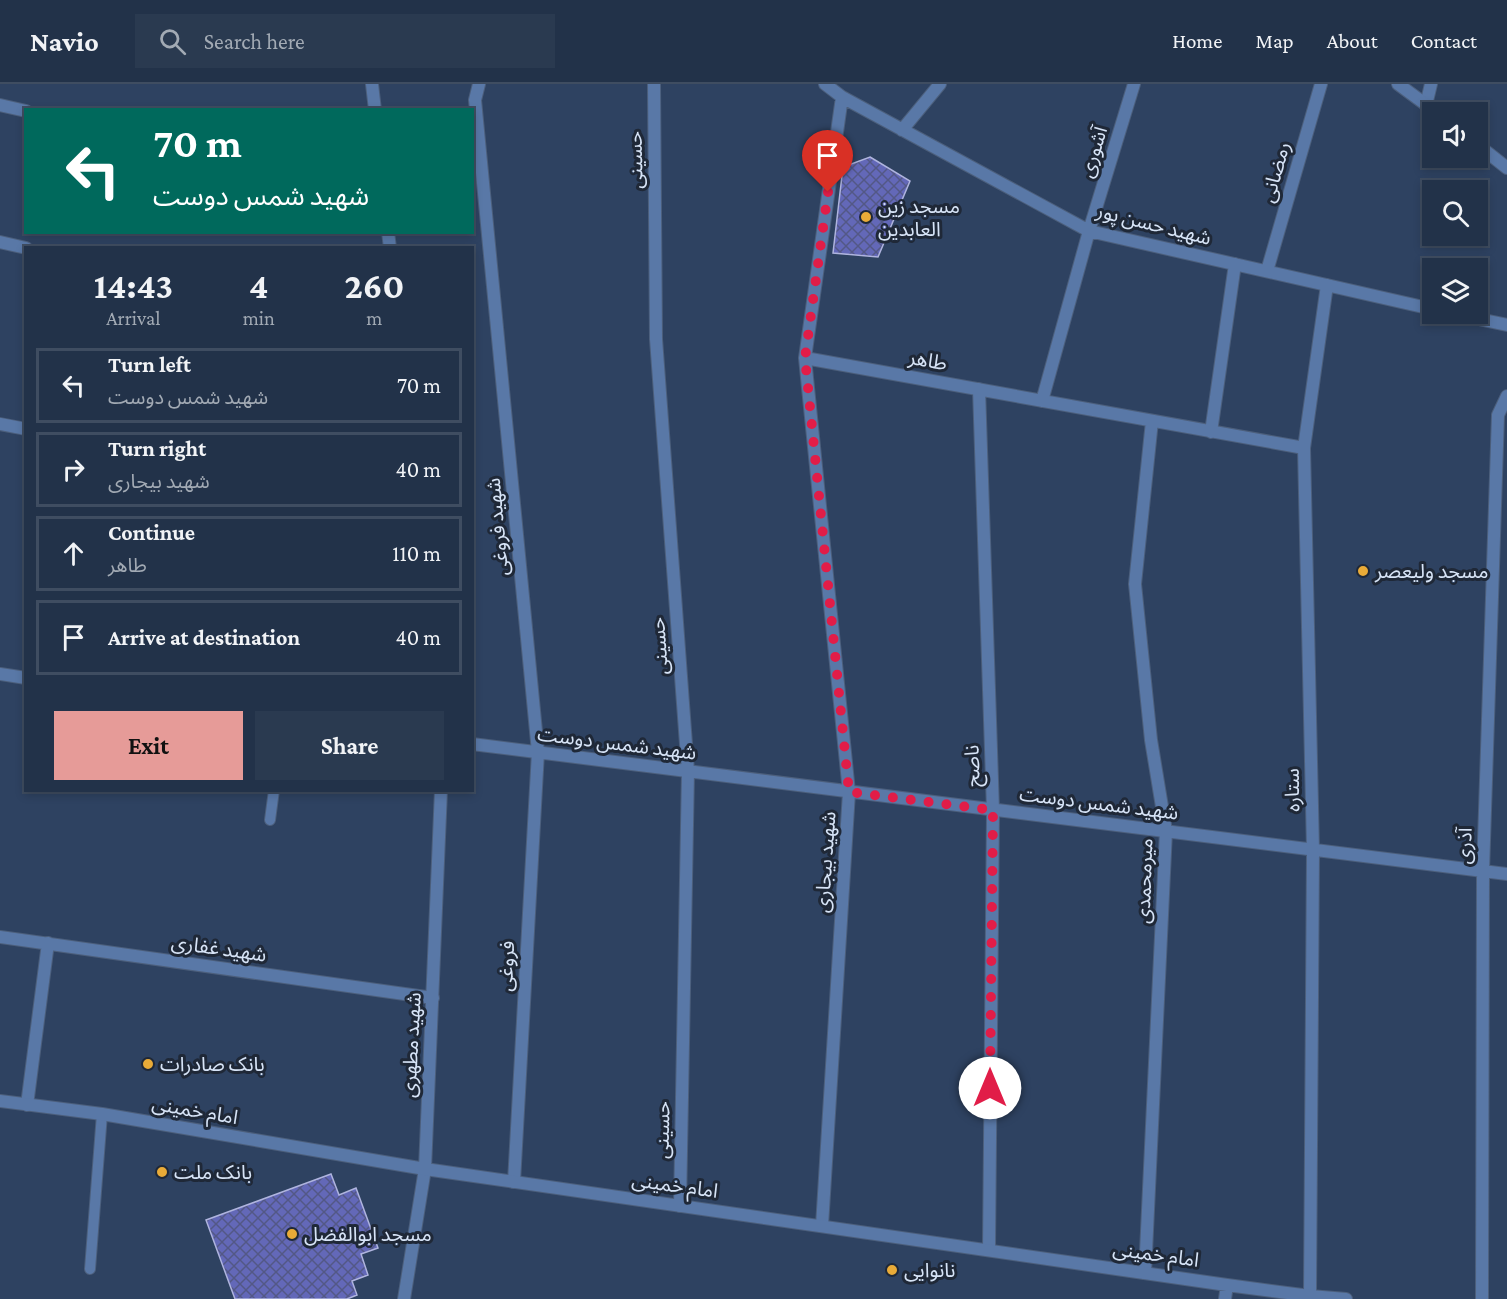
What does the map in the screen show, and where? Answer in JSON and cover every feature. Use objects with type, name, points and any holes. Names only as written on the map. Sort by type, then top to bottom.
[{"type":"street","points":[[372,84],[375,108]]},
{"type":"street","name":"شهید فروغی","points":[[479,84],[475,100],[538,753]]},
{"type":"street","name":"حسینی","points":[[654,84],[656,339],[688,771],[680,1206]]},
{"type":"street","name":"شهید حسن پور","points":[[825,84],[842,97],[1089,231],[1422,307]]},
{"type":"street","points":[[902,129],[940,84]]},
{"type":"street","name":"آشوری","points":[[1042,401],[1089,231],[1134,84]]},
{"type":"street","name":"رمضانی","points":[[1267,271],[1321,84]]},
{"type":"street","points":[[1398,84],[1422,102]]},
{"type":"street","points":[[1431,84],[1431,102]]},
{"type":"street","points":[[805,358],[842,97]]},
{"type":"street","points":[[0,105],[24,111]]},
{"type":"street","points":[[1488,153],[1507,168]]},
{"type":"street","points":[[0,242],[24,248]]},
{"type":"street","points":[[1212,432],[1234,264]]},
{"type":"street","name":"ستاره","points":[[1310,1296],[1313,850],[1304,448],[1327,285]]},
{"type":"street","points":[[1488,321],[1507,325]]},
{"type":"street","name":"طاهر","points":[[805,358],[1304,448]]},
{"type":"street","name":"شهید بیجاری","points":[[805,358],[849,792],[822,1226]]},
{"type":"street","name":"ناصح","points":[[978,389],[993,810],[989,1250]]},
{"type":"street","name":"آذری","points":[[1482,1299],[1483,871],[1498,415],[1507,396]]},
{"type":"street","name":"میرمحمدی","points":[[1145,1273],[1166,831],[1151,740],[1135,584],[1152,421]]},
{"type":"street","points":[[0,424],[24,429]]},
{"type":"street","points":[[0,674],[24,678]]},
{"type":"street","name":"شهید شمس دوست","points":[[474,744],[1507,874]]},
{"type":"street","name":"فروغی","points":[[514,1182],[538,753]]},
{"type":"street","name":"شهید مطهری","points":[[404,1299],[425,1169],[441,792]]},
{"type":"street","name":"شهید غفاری","points":[[0,937],[433,998]]},
{"type":"street","points":[[27,1105],[48,943]]},
{"type":"street","name":"امام خمینی","points":[[0,1101],[102,1114],[425,1169],[1227,1285],[1346,1299]]},
{"type":"street","points":[[1226,1299],[1227,1285]]},
{"type":"lane","points":[[270,820],[274,792]]},
{"type":"lane","points":[[90,1269],[102,1114]]},
{"type":"building","name":"مسجد زین العابدین","points":[[870,157],[910,181],[878,257],[833,253],[843,167]]},
{"type":"building","name":"مسجد ابوالفضل","points":[[331,1174],[339,1195],[356,1188],[378,1248],[361,1254],[368,1275],[352,1281],[357,1295],[347,1299],[235,1299],[206,1220]]},
{"type":"place","name":"مسجد زین العابدین","points":[[866,217]]},
{"type":"place","name":"مسجد ولیعصر","points":[[1363,571]]},
{"type":"place","name":"بانک صادرات","points":[[148,1064]]},
{"type":"place","name":"بانک ملت","points":[[162,1172]]},
{"type":"place","name":"مسجد ابوالفضل","points":[[292,1234]]},
{"type":"place","name":"نانوایی","points":[[892,1270]]},
{"type":"route","points":[[828,192],[805,358],[849,792],[993,810],[990,1088]]}]
